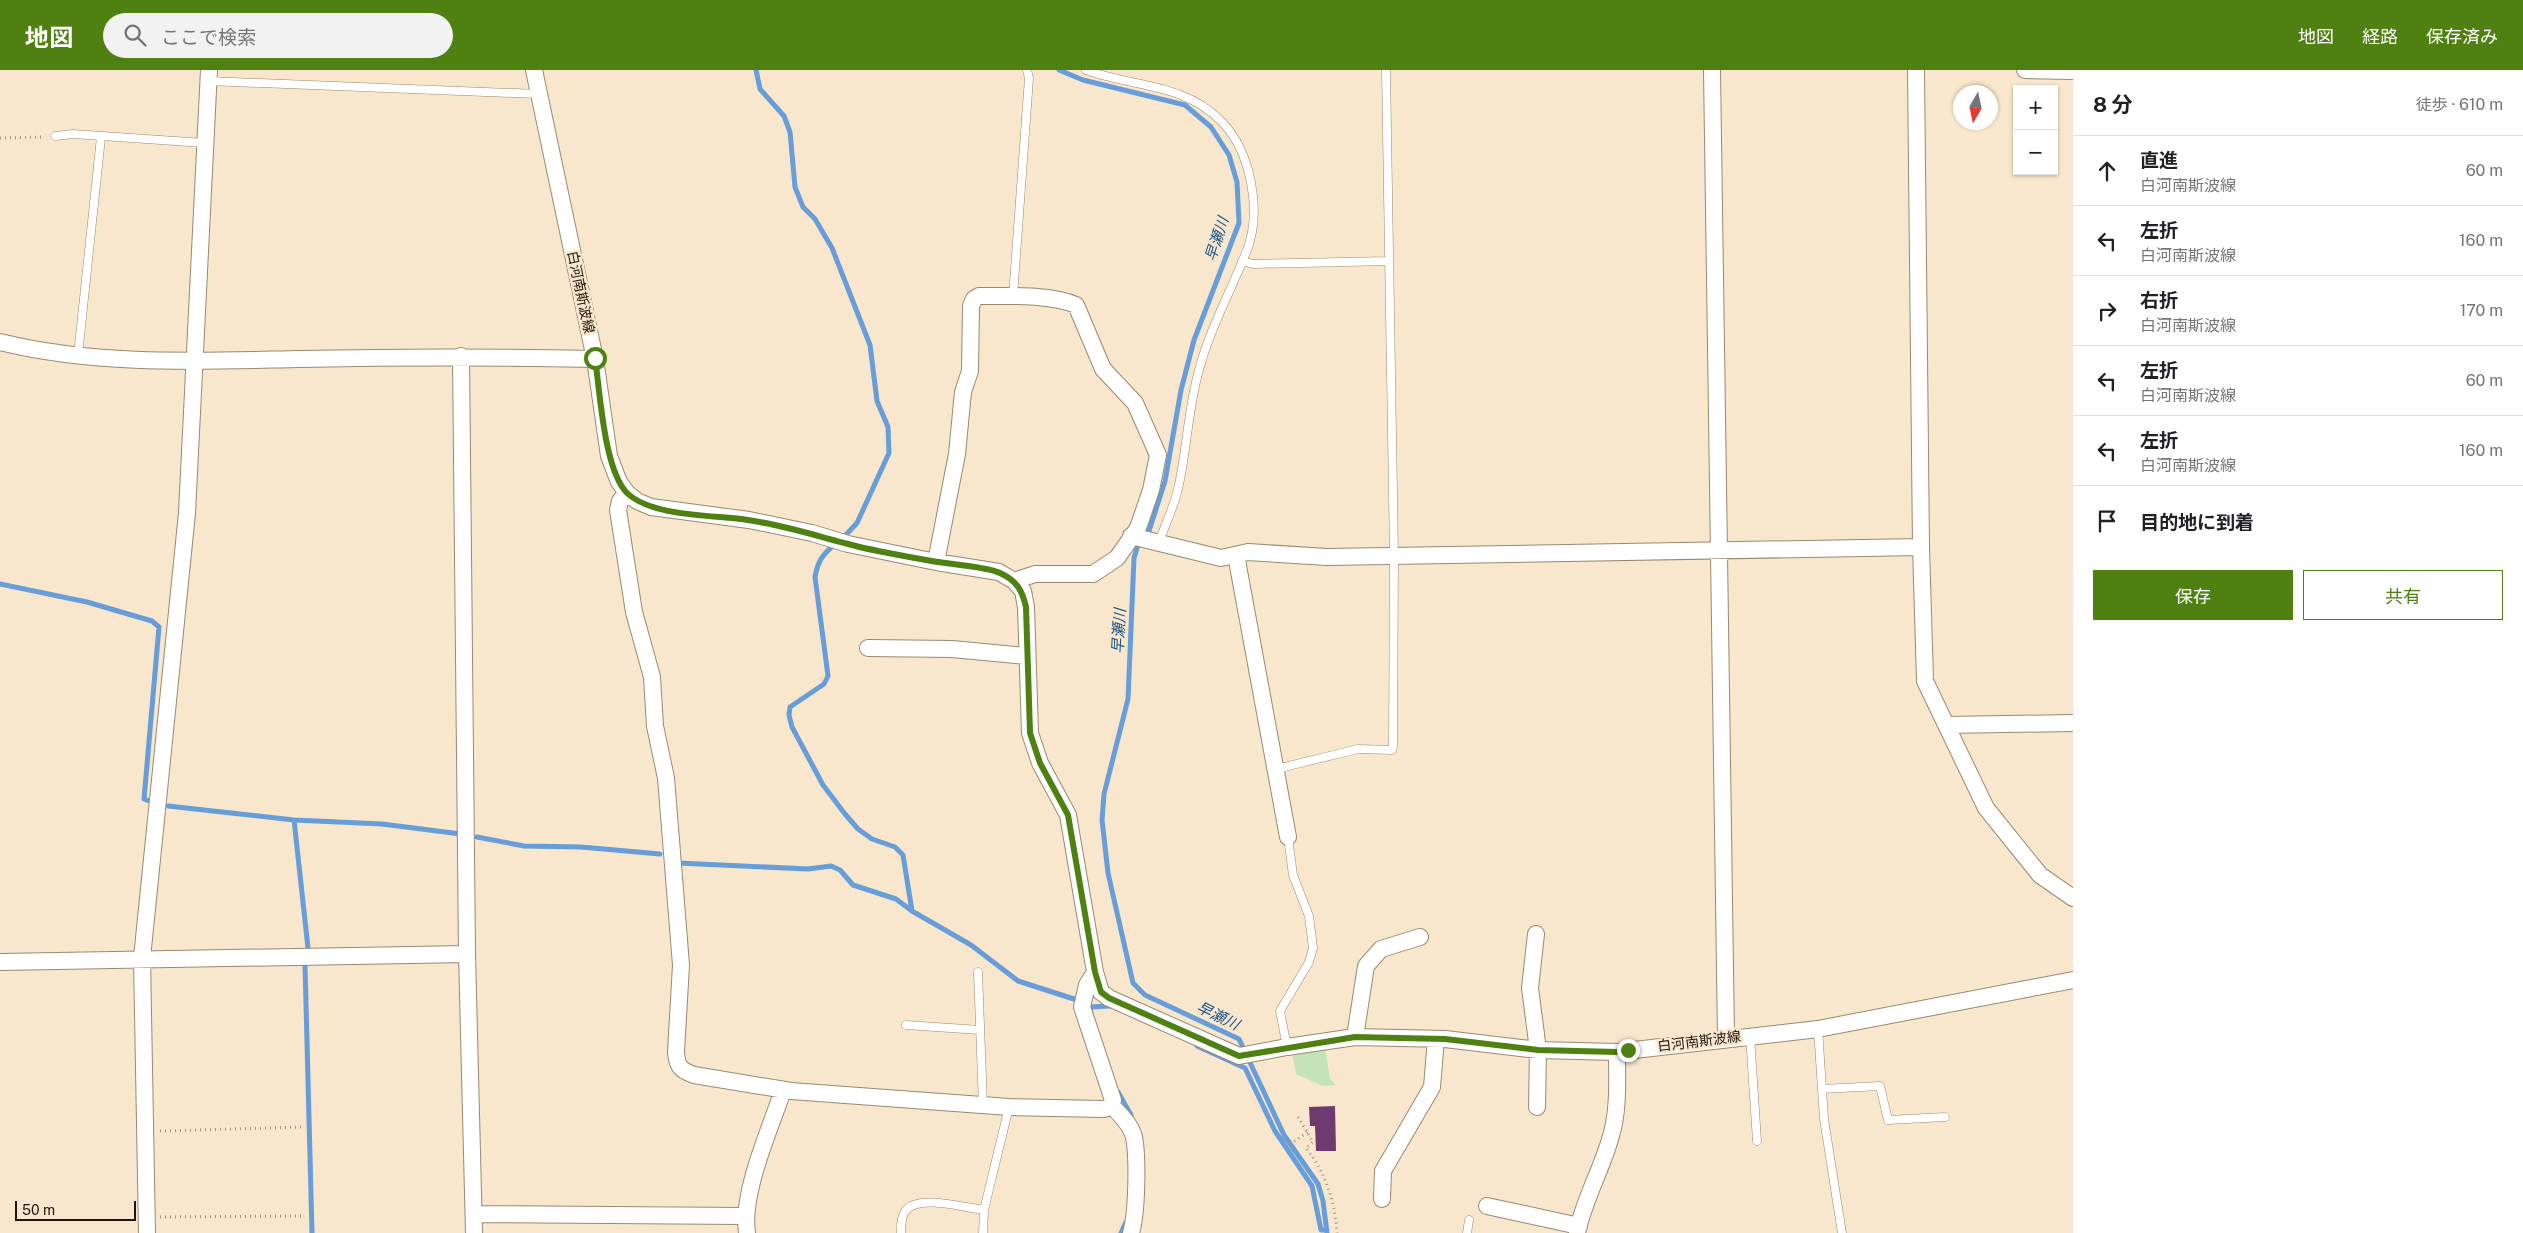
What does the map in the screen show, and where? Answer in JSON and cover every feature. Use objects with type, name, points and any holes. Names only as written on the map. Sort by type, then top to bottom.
[{"type":"street","name":"白河南斯波線","points":[[534,70],[595,358],[609,456],[619,482],[627,493]]},
{"type":"street","points":[[1712,70],[1726,1038]]},
{"type":"street","points":[[1916,70],[1921,547],[1925,681],[1986,808],[2040,875],[2073,898]]},
{"type":"street","points":[[2025,70],[2073,71]]},
{"type":"street","points":[[147,1225],[147,1131],[142,958],[187,513],[208,75]]},
{"type":"street","points":[[936,562],[957,454],[963,392],[970,371],[971,306],[974,299],[978,296],[1013,296],[1066,301],[1076,305],[1103,370],[1135,403],[1158,454],[1151,490],[1138,528],[1144,539],[1221,558],[1248,552],[1327,557],[1921,547]]},
{"type":"street","points":[[0,342],[40,352],[194,361],[461,356],[595,358]]},
{"type":"street","points":[[461,356],[467,954],[474,1233]]},
{"type":"street","points":[[627,493],[637,501],[652,507],[758,522],[812,533],[848,544],[936,562],[998,572],[1014,581],[1022,591],[1026,607],[1026,656],[1030,733],[1040,763],[1068,815],[1095,972],[1087,984],[1082,1007],[1113,1100],[1112,1106],[1104,1110],[1009,1107],[783,1090],[694,1075],[683,1071],[677,1065],[681,965],[666,778],[655,726],[652,677],[634,612],[618,510],[620,501],[627,493]]},
{"type":"street","points":[[1014,581],[1035,574],[1093,574],[1144,539]]},
{"type":"street","points":[[1236,555],[1288,837]]},
{"type":"street","points":[[868,648],[952,649],[1026,656]]},
{"type":"street","points":[[1946,725],[2073,723]]},
{"type":"street","points":[[1536,934],[1530,988],[1538,1050],[1537,1108]]},
{"type":"street","points":[[1355,1037],[1366,966],[1381,949],[1420,937]]},
{"type":"street","points":[[0,962],[142,958],[467,954]]},
{"type":"street","name":"白河南斯波線","points":[[1095,972],[1101,992],[1109,998],[1239,1056],[1355,1037],[1436,1039],[1538,1050],[1617,1052],[1726,1038],[1818,1029],[2073,980]]},
{"type":"street","points":[[1382,1199],[1383,1171],[1432,1087],[1436,1039]]},
{"type":"street","points":[[1487,1206],[1578,1230],[1591,1186],[1611,1136],[1616,1107],[1617,1052]]},
{"type":"street","points":[[747,1233],[744,1216],[748,1197],[783,1090]]},
{"type":"street","points":[[1112,1106],[1123,1117],[1134,1136],[1136,1212],[1131,1233]]},
{"type":"street","points":[[474,1214],[744,1216]]},
{"type":"lane","points":[[1013,296],[1030,78],[1026,70]]},
{"type":"lane","points":[[1086,70],[1178,93],[1200,104],[1223,123],[1241,151],[1247,166],[1253,198],[1248,249],[1208,338],[1198,372],[1178,490],[1144,539]]},
{"type":"lane","points":[[1276,769],[1358,749],[1392,750],[1394,555],[1386,70]]},
{"type":"lane","points":[[208,75],[538,94]]},
{"type":"lane","points":[[55,136],[73,134],[204,143]]},
{"type":"lane","points":[[78,355],[102,137]]},
{"type":"lane","points":[[1242,262],[1253,264],[1388,262]]},
{"type":"lane","points":[[1287,1047],[1280,1011],[1310,962],[1313,948],[1309,916],[1293,875],[1288,837]]},
{"type":"lane","points":[[978,972],[982,1105]]},
{"type":"lane","points":[[906,1025],[980,1030]]},
{"type":"lane","points":[[1818,1029],[1824,1118],[1842,1233]]},
{"type":"lane","points":[[1750,1036],[1757,1141]]},
{"type":"lane","points":[[1822,1090],[1880,1086],[1888,1120],[1944,1117]]},
{"type":"lane","points":[[983,1233],[984,1210],[1009,1107]]},
{"type":"lane","points":[[901,1233],[902,1219],[906,1210],[914,1204],[925,1202],[984,1210]]},
{"type":"lane","points":[[1467,1233],[1469,1220]]},
{"type":"path","points":[[0,138],[55,136]]},
{"type":"path","points":[[1298,1117],[1314,1142],[1306,1148],[1328,1187],[1334,1206],[1337,1233]]},
{"type":"path","points":[[147,1131],[302,1127]]},
{"type":"path","points":[[1290,1144],[1308,1132]]},
{"type":"path","points":[[147,1225],[303,1216]]},
{"type":"green space","points":[[1325,1048],[1330,1079],[1336,1085],[1323,1086],[1296,1074],[1292,1052]]},
{"type":"building","points":[[1335,1106],[1336,1151],[1316,1151],[1315,1126],[1310,1126],[1309,1107]]},
{"type":"waterway","points":[[756,70],[760,89],[784,116],[790,132],[795,187],[803,207],[815,219],[832,248],[870,345],[877,401],[888,427],[889,453],[857,523],[842,539]]},
{"type":"waterway","name":"早瀬川","points":[[1059,70],[1083,80],[1185,105],[1211,127],[1229,155],[1237,182],[1239,223],[1194,340],[1181,390],[1165,481],[1149,531],[1138,545],[1134,558],[1128,699],[1104,794],[1102,820],[1108,873],[1133,983],[1145,995],[1239,1039],[1284,1135],[1318,1184],[1323,1201],[1327,1233]]},
{"type":"waterway","points":[[835,544],[821,559],[815,577],[828,676],[824,684],[790,707],[789,715],[792,727],[823,785],[858,829],[872,839],[895,847],[903,855],[912,911],[971,945],[1018,981],[1074,999]]},
{"type":"waterway","points":[[0,584],[87,602],[152,621],[159,627],[144,799],[152,802]]},
{"type":"waterway","points":[[168,806],[294,820],[382,824],[461,834]]},
{"type":"waterway","points":[[294,820],[308,948]]},
{"type":"waterway","points":[[477,837],[524,846],[581,847],[660,854]]},
{"type":"waterway","points":[[678,863],[808,869],[831,866],[840,870],[853,885],[896,899],[912,911]]},
{"type":"waterway","points":[[305,965],[312,1233]]},
{"type":"waterway","points":[[1091,1013],[1090,1007],[1110,1006]]},
{"type":"waterway","points":[[1197,1046],[1245,1068],[1275,1131],[1312,1186],[1321,1230],[1327,1230]]},
{"type":"waterway","points":[[1118,1092],[1131,1115]]},
{"type":"waterway","points":[[1121,1233],[1126,1222]]},
{"type":"route","points":[[595,358],[609,456],[619,482],[627,493],[637,501],[652,507],[749,520],[812,533],[848,544],[936,562],[998,572],[1014,581],[1022,591],[1026,607],[1026,656],[1030,733],[1040,763],[1068,815],[1095,972],[1101,992],[1109,998],[1239,1056],[1355,1037],[1445,1039],[1538,1050],[1617,1052],[1628,1050]]}]
